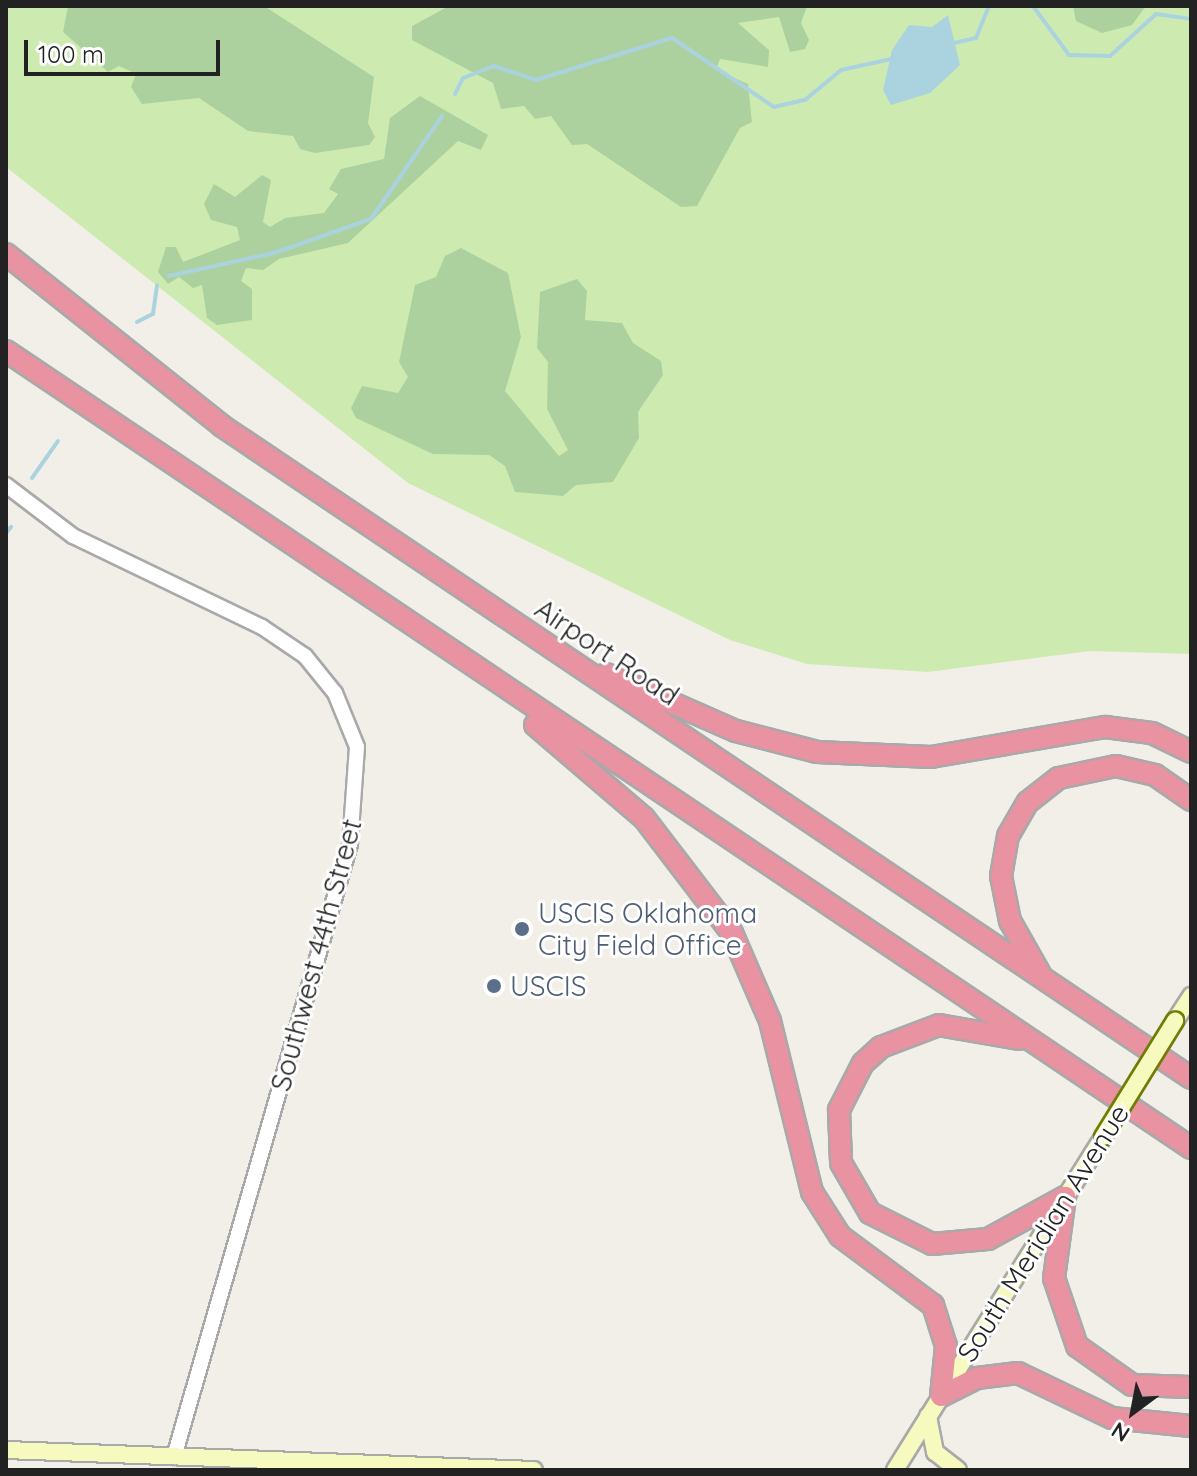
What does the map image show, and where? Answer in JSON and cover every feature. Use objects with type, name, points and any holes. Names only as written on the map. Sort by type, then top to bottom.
[{"type":"highway","name":"Airport Road","points":[[6,254],[222,426],[1191,1078]]},
{"type":"highway","points":[[6,351],[409,626],[1191,1148]]},
{"type":"highway","points":[[409,626],[586,765],[708,894],[765,1006],[804,1165],[824,1214],[856,1250],[920,1292],[943,1323],[941,1396],[977,1378],[1018,1373],[1112,1418],[1191,1426]]},
{"type":"highway","points":[[545,644],[694,716],[817,752],[931,757],[1105,727],[1152,733],[1191,752]]},
{"type":"highway","points":[[1042,978],[1010,921],[1001,876],[1008,836],[1028,802],[1059,778],[1105,766],[1155,775],[1191,800]]},
{"type":"highway","points":[[1034,1043],[939,1025],[881,1047],[863,1063],[839,1110],[841,1163],[870,1213],[932,1244],[988,1239],[1065,1197]]},
{"type":"highway","points":[[1065,1197],[1054,1278],[1077,1346],[1091,1363],[1132,1385],[1191,1387]]},
{"type":"main road","name":"South Meridian Avenue","points":[[895,1470],[1191,996]]},
{"type":"main road","points":[[928,1416],[935,1452],[958,1470]]},
{"type":"main road","points":[[6,1450],[534,1470]]},
{"type":"street","name":"Southwest 44th Street","points":[[6,485],[73,536],[262,627],[305,656],[335,693],[357,747],[350,844],[174,1457]]},
{"type":"green space","points":[[6,6],[1191,6],[1191,654],[1090,651],[928,672],[807,664],[730,640],[408,483],[6,167]]},
{"type":"green space","points":[[68,6],[264,6],[374,77],[368,123],[375,137],[369,145],[315,153],[300,149],[293,136],[248,131],[199,98],[142,104],[131,87],[136,74],[119,66],[108,72],[63,32]]},
{"type":"green space","points":[[449,6],[807,6],[801,23],[809,40],[805,49],[790,52],[779,17],[738,23],[769,50],[768,67],[720,59],[716,70],[748,84],[752,122],[740,128],[697,206],[681,207],[587,144],[572,145],[551,116],[535,119],[524,106],[501,109],[493,83],[412,40],[412,26]]},
{"type":"green space","points":[[1073,6],[1146,6],[1132,25],[1102,33],[1076,21]]},
{"type":"green space","points":[[420,96],[488,135],[481,150],[458,141],[348,243],[279,259],[263,270],[246,268],[241,281],[252,289],[252,320],[217,325],[207,318],[202,285],[193,288],[179,277],[168,284],[158,272],[166,247],[176,247],[183,262],[240,240],[237,227],[211,220],[204,204],[214,184],[235,197],[262,175],[271,180],[263,222],[270,227],[285,218],[324,213],[338,194],[329,189],[341,169],[384,159],[390,118]]},
{"type":"green space","points":[[461,248],[508,273],[521,337],[505,391],[559,456],[568,450],[547,409],[548,362],[537,348],[540,292],[577,279],[587,291],[585,320],[622,323],[633,343],[661,361],[663,375],[638,412],[639,438],[613,482],[576,485],[563,496],[515,492],[505,466],[489,455],[433,454],[356,418],[351,408],[362,386],[398,393],[408,377],[399,362],[415,285],[436,277],[445,256]]},
{"type":"water","points":[[948,15],[960,65],[930,93],[891,105],[883,90],[892,50],[909,25],[932,27]]},
{"type":"waterway","points":[[954,43],[976,38],[989,6]]},
{"type":"waterway","points":[[1033,6],[1069,55],[1110,56],[1156,14],[1191,19]]},
{"type":"waterway","points":[[455,94],[463,78],[494,66],[536,80],[672,38],[774,107],[805,100],[841,70],[896,58]]},
{"type":"waterway","points":[[169,276],[274,253],[371,219],[442,116]]},
{"type":"waterway","points":[[137,322],[153,314],[157,285]]},
{"type":"waterway","points":[[32,478],[58,441]]},
{"type":"waterway","points":[[6,533],[11,527]]},
{"type":"place","name":"USCIS Oklahoma City Field Office","points":[[522,929]]},
{"type":"place","name":"USCIS","points":[[494,986]]}]
